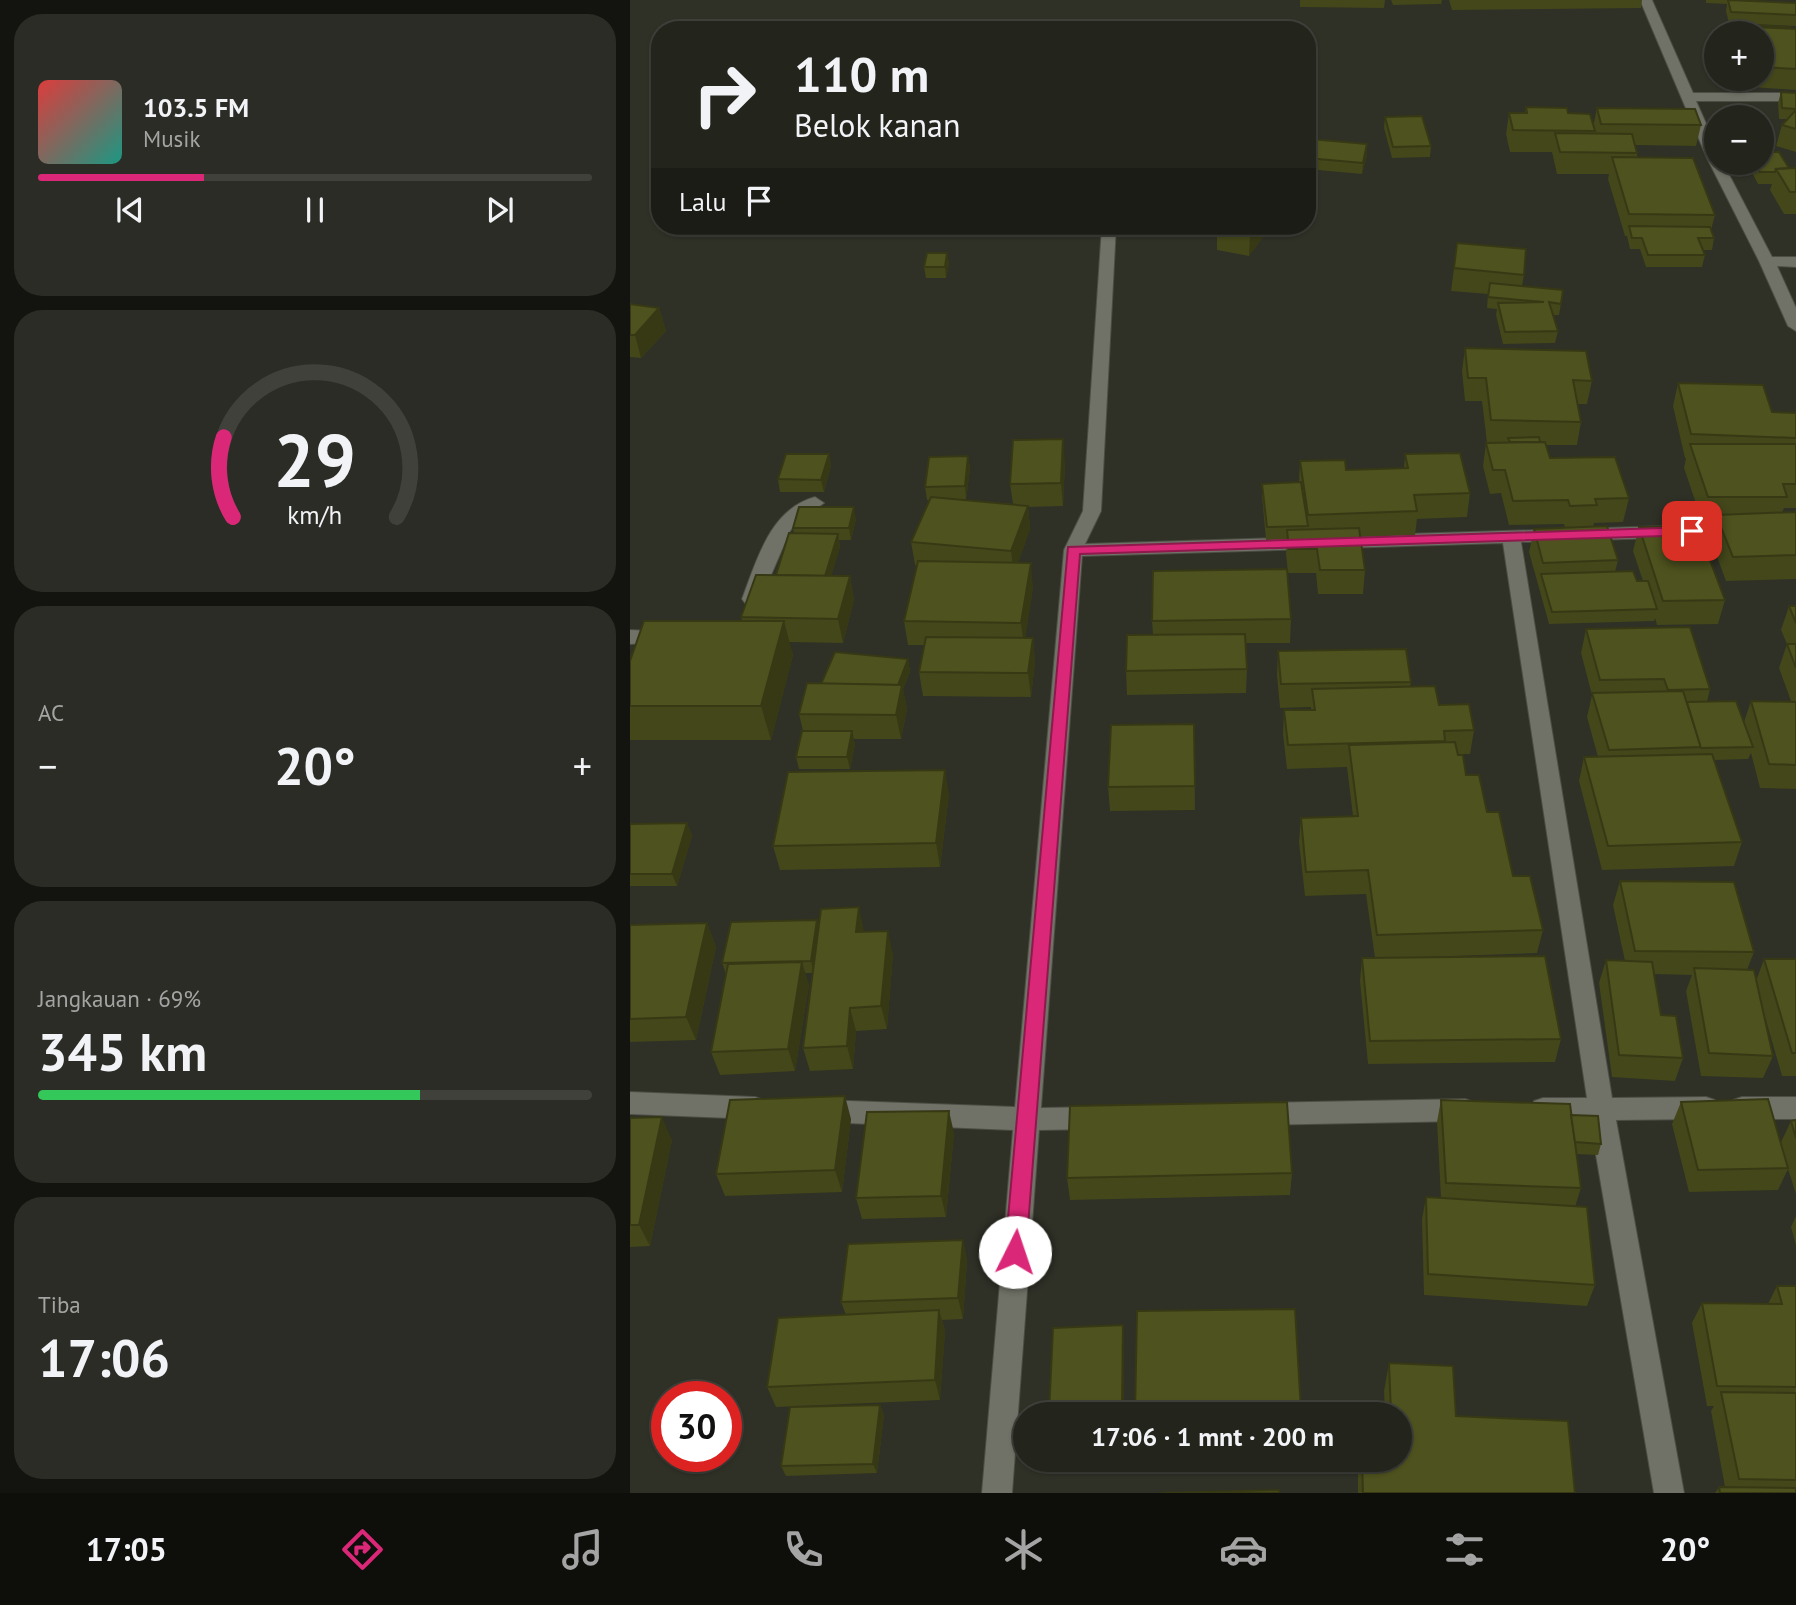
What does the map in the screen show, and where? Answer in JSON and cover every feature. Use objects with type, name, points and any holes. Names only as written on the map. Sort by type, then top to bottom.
[{"type":"street","points":[[1646,0],[1714,158],[1768,261],[1796,326]]},
{"type":"street","points":[[1688,97],[1796,97]]},
{"type":"street","points":[[997,1493],[1073,550],[1092,511],[1109,235]]},
{"type":"street","points":[[1768,261],[1796,262]]},
{"type":"street","points":[[743,622],[780,532],[801,507],[815,503]]},
{"type":"street","points":[[1073,550],[1796,528]]},
{"type":"street","points":[[1511,537],[1601,1108],[1669,1493]]},
{"type":"street","points":[[630,636],[685,637]]},
{"type":"street","points":[[630,1103],[1026,1119],[1122,1117]]},
{"type":"street","points":[[1519,1109],[1796,1108]]},
{"type":"street","points":[[1231,1115],[1492,1110]]},
{"type":"building","points":[[1728,0],[1796,3],[1796,15],[1731,12]]},
{"type":"building","points":[[1774,26],[1790,27],[1774,28]]},
{"type":"building","points":[[1774,28],[1796,29],[1796,69],[1774,68]]},
{"type":"building","points":[[1781,92],[1796,93],[1796,109],[1782,108]]},
{"type":"building","points":[[1526,107],[1567,108],[1568,113],[1590,114],[1595,131],[1513,130],[1509,113],[1527,113]]},
{"type":"building","points":[[1597,108],[1695,109],[1701,125],[1601,124]]},
{"type":"building","points":[[1796,110],[1796,129],[1782,125]]},
{"type":"building","points":[[1422,116],[1431,146],[1393,147],[1385,117]]},
{"type":"building","points":[[1555,133],[1632,134],[1637,153],[1560,152]]},
{"type":"building","points":[[1316,140],[1367,144],[1363,163],[1316,159]]},
{"type":"building","points":[[1774,152],[1779,152],[1789,168],[1776,169],[1775,172]]},
{"type":"building","points":[[1612,157],[1693,158],[1715,215],[1629,214]]},
{"type":"building","points":[[1796,168],[1796,192],[1790,192],[1776,169]]},
{"type":"building","points":[[1629,226],[1710,227],[1714,238],[1698,238],[1705,255],[1648,255],[1642,238],[1632,238]]},
{"type":"building","points":[[1457,243],[1526,249],[1524,275],[1454,268]]},
{"type":"building","points":[[927,253],[947,253],[945,267],[924,267]]},
{"type":"building","points":[[1490,283],[1563,290],[1561,304],[1549,302],[1558,331],[1505,332],[1498,303],[1544,302],[1488,297]]},
{"type":"building","points":[[630,304],[659,308],[635,335],[630,335]]},
{"type":"building","points":[[1465,348],[1586,351],[1592,381],[1573,380],[1581,422],[1491,420],[1486,378],[1468,378]]},
{"type":"building","points":[[1678,383],[1763,385],[1772,412],[1796,413],[1796,438],[1691,434]]},
{"type":"building","points":[[1539,437],[1540,442],[1510,442],[1508,438]]},
{"type":"building","points":[[1063,439],[1061,483],[1010,484],[1013,440]]},
{"type":"building","points":[[1545,442],[1550,458],[1615,457],[1629,498],[1595,499],[1597,505],[1570,506],[1568,500],[1513,501],[1505,470],[1493,470],[1486,443]]},
{"type":"building","points":[[1690,444],[1796,444],[1796,484],[1783,484],[1787,497],[1708,497]]},
{"type":"building","points":[[1460,453],[1470,493],[1414,495],[1417,511],[1308,515],[1300,461],[1345,460],[1346,470],[1408,468],[1405,454]]},
{"type":"building","points":[[786,454],[829,454],[821,480],[778,479]]},
{"type":"building","points":[[968,456],[965,486],[925,487],[929,457]]},
{"type":"building","points":[[1301,482],[1308,526],[1267,527],[1262,484]]},
{"type":"building","points":[[931,497],[1028,506],[1011,551],[911,542]]},
{"type":"building","points":[[799,507],[854,507],[849,528],[793,528]]},
{"type":"building","points":[[1796,512],[1796,555],[1733,557],[1716,515]]},
{"type":"building","points":[[1607,526],[1618,560],[1543,563],[1534,529]]},
{"type":"building","points":[[1697,526],[1725,600],[1663,601],[1639,527]]},
{"type":"building","points":[[1359,528],[1365,570],[1320,570],[1317,549],[1289,549],[1287,530]]},
{"type":"building","points":[[789,533],[838,534],[825,576],[776,575]]},
{"type":"building","points":[[918,561],[1031,563],[1021,623],[904,621]]},
{"type":"building","points":[[1287,569],[1291,619],[1152,621],[1153,571]]},
{"type":"building","points":[[1633,571],[1637,581],[1648,581],[1657,609],[1552,612],[1541,574]]},
{"type":"building","points":[[756,575],[850,576],[838,619],[741,617]]},
{"type":"building","points":[[1789,606],[1796,606],[1796,623]]},
{"type":"building","points":[[644,621],[784,621],[761,706],[630,706],[630,661]]},
{"type":"building","points":[[1690,627],[1710,689],[1668,690],[1664,679],[1600,680],[1586,629]]},
{"type":"building","points":[[1245,634],[1247,669],[1126,671],[1127,635]]},
{"type":"building","points":[[926,637],[1033,638],[1028,673],[919,672]]},
{"type":"building","points":[[1787,644],[1796,644],[1796,668]]},
{"type":"building","points":[[1406,649],[1411,682],[1281,684],[1278,651]]},
{"type":"building","points":[[835,652],[908,659],[898,685],[821,684]]},
{"type":"building","points":[[807,683],[902,685],[896,715],[799,714]]},
{"type":"building","points":[[1435,686],[1439,705],[1469,704],[1474,730],[1444,731],[1445,741],[1288,745],[1284,710],[1315,710],[1312,689]]},
{"type":"building","points":[[1683,691],[1701,747],[1609,750],[1592,693]]},
{"type":"building","points":[[1736,701],[1753,747],[1701,748],[1687,702]]},
{"type":"building","points":[[1751,701],[1796,702],[1796,765],[1769,764]]},
{"type":"building","points":[[1194,724],[1195,786],[1108,787],[1111,725]]},
{"type":"building","points":[[802,731],[852,731],[847,757],[796,757]]},
{"type":"building","points":[[1455,742],[1458,755],[1463,755],[1466,775],[1479,775],[1487,812],[1499,812],[1513,876],[1530,876],[1543,930],[1377,935],[1368,870],[1306,872],[1301,818],[1358,816],[1349,745]]},
{"type":"building","points":[[1712,754],[1742,842],[1608,846],[1584,757]]},
{"type":"building","points":[[945,770],[936,843],[773,846],[788,772]]},
{"type":"building","points":[[687,823],[672,874],[630,874],[630,824]]},
{"type":"building","points":[[1620,881],[1734,882],[1754,952],[1635,951]]},
{"type":"building","points":[[859,907],[856,932],[888,931],[881,1006],[850,1008],[847,1046],[803,1048],[821,909]]},
{"type":"building","points":[[817,920],[811,961],[722,963],[731,922]]},
{"type":"building","points":[[707,923],[686,1017],[630,1019],[630,925]]},
{"type":"building","points":[[1545,956],[1561,1039],[1370,1041],[1362,958]]},
{"type":"building","points":[[1764,959],[1796,959],[1796,1053],[1792,1053]]},
{"type":"building","points":[[1606,960],[1652,962],[1661,1015],[1676,1016],[1683,1058],[1619,1055]]},
{"type":"building","points":[[802,962],[788,1049],[711,1052],[728,964]]},
{"type":"building","points":[[1694,968],[1754,970],[1773,1056],[1709,1053]]},
{"type":"building","points":[[845,1096],[835,1170],[716,1174],[730,1100]]},
{"type":"building","points":[[1768,1099],[1788,1168],[1698,1170],[1681,1102]]},
{"type":"building","points":[[1441,1100],[1570,1104],[1581,1188],[1446,1183]]},
{"type":"building","points":[[1287,1102],[1292,1173],[1067,1178],[1070,1106]]},
{"type":"building","points":[[949,1111],[941,1196],[856,1198],[867,1112]]},
{"type":"building","points":[[1571,1115],[1598,1116],[1601,1144],[1575,1142]]},
{"type":"building","points":[[662,1117],[639,1225],[630,1225],[630,1118]]},
{"type":"building","points":[[1796,1120],[1796,1138],[1791,1121]]},
{"type":"building","points":[[1426,1197],[1587,1207],[1595,1285],[1428,1274]]},
{"type":"building","points":[[963,1240],[958,1298],[841,1302],[848,1244]]},
{"type":"building","points":[[1777,1286],[1796,1286],[1796,1387],[1717,1386],[1702,1303],[1782,1304]]},
{"type":"building","points":[[1295,1309],[1300,1402],[1135,1402],[1137,1311]]},
{"type":"building","points":[[939,1310],[935,1380],[767,1387],[778,1318]]},
{"type":"building","points":[[1123,1325],[1122,1402],[1050,1402],[1053,1328]]},
{"type":"building","points":[[1389,1363],[1453,1366],[1456,1416],[1568,1421],[1575,1493],[1363,1493],[1362,1472],[1412,1472],[1412,1402],[1391,1402]]},
{"type":"building","points":[[1721,1392],[1796,1393],[1796,1480],[1739,1479]]},
{"type":"building","points":[[880,1405],[873,1464],[781,1466],[790,1407]]},
{"type":"building","points":[[1719,1487],[1796,1488],[1796,1493],[1720,1493]]},
{"type":"building","points":[[1279,1490],[1279,1493],[1161,1493]]},
{"type":"route","points":[[1015,1252],[1073,550],[1692,531]]}]
